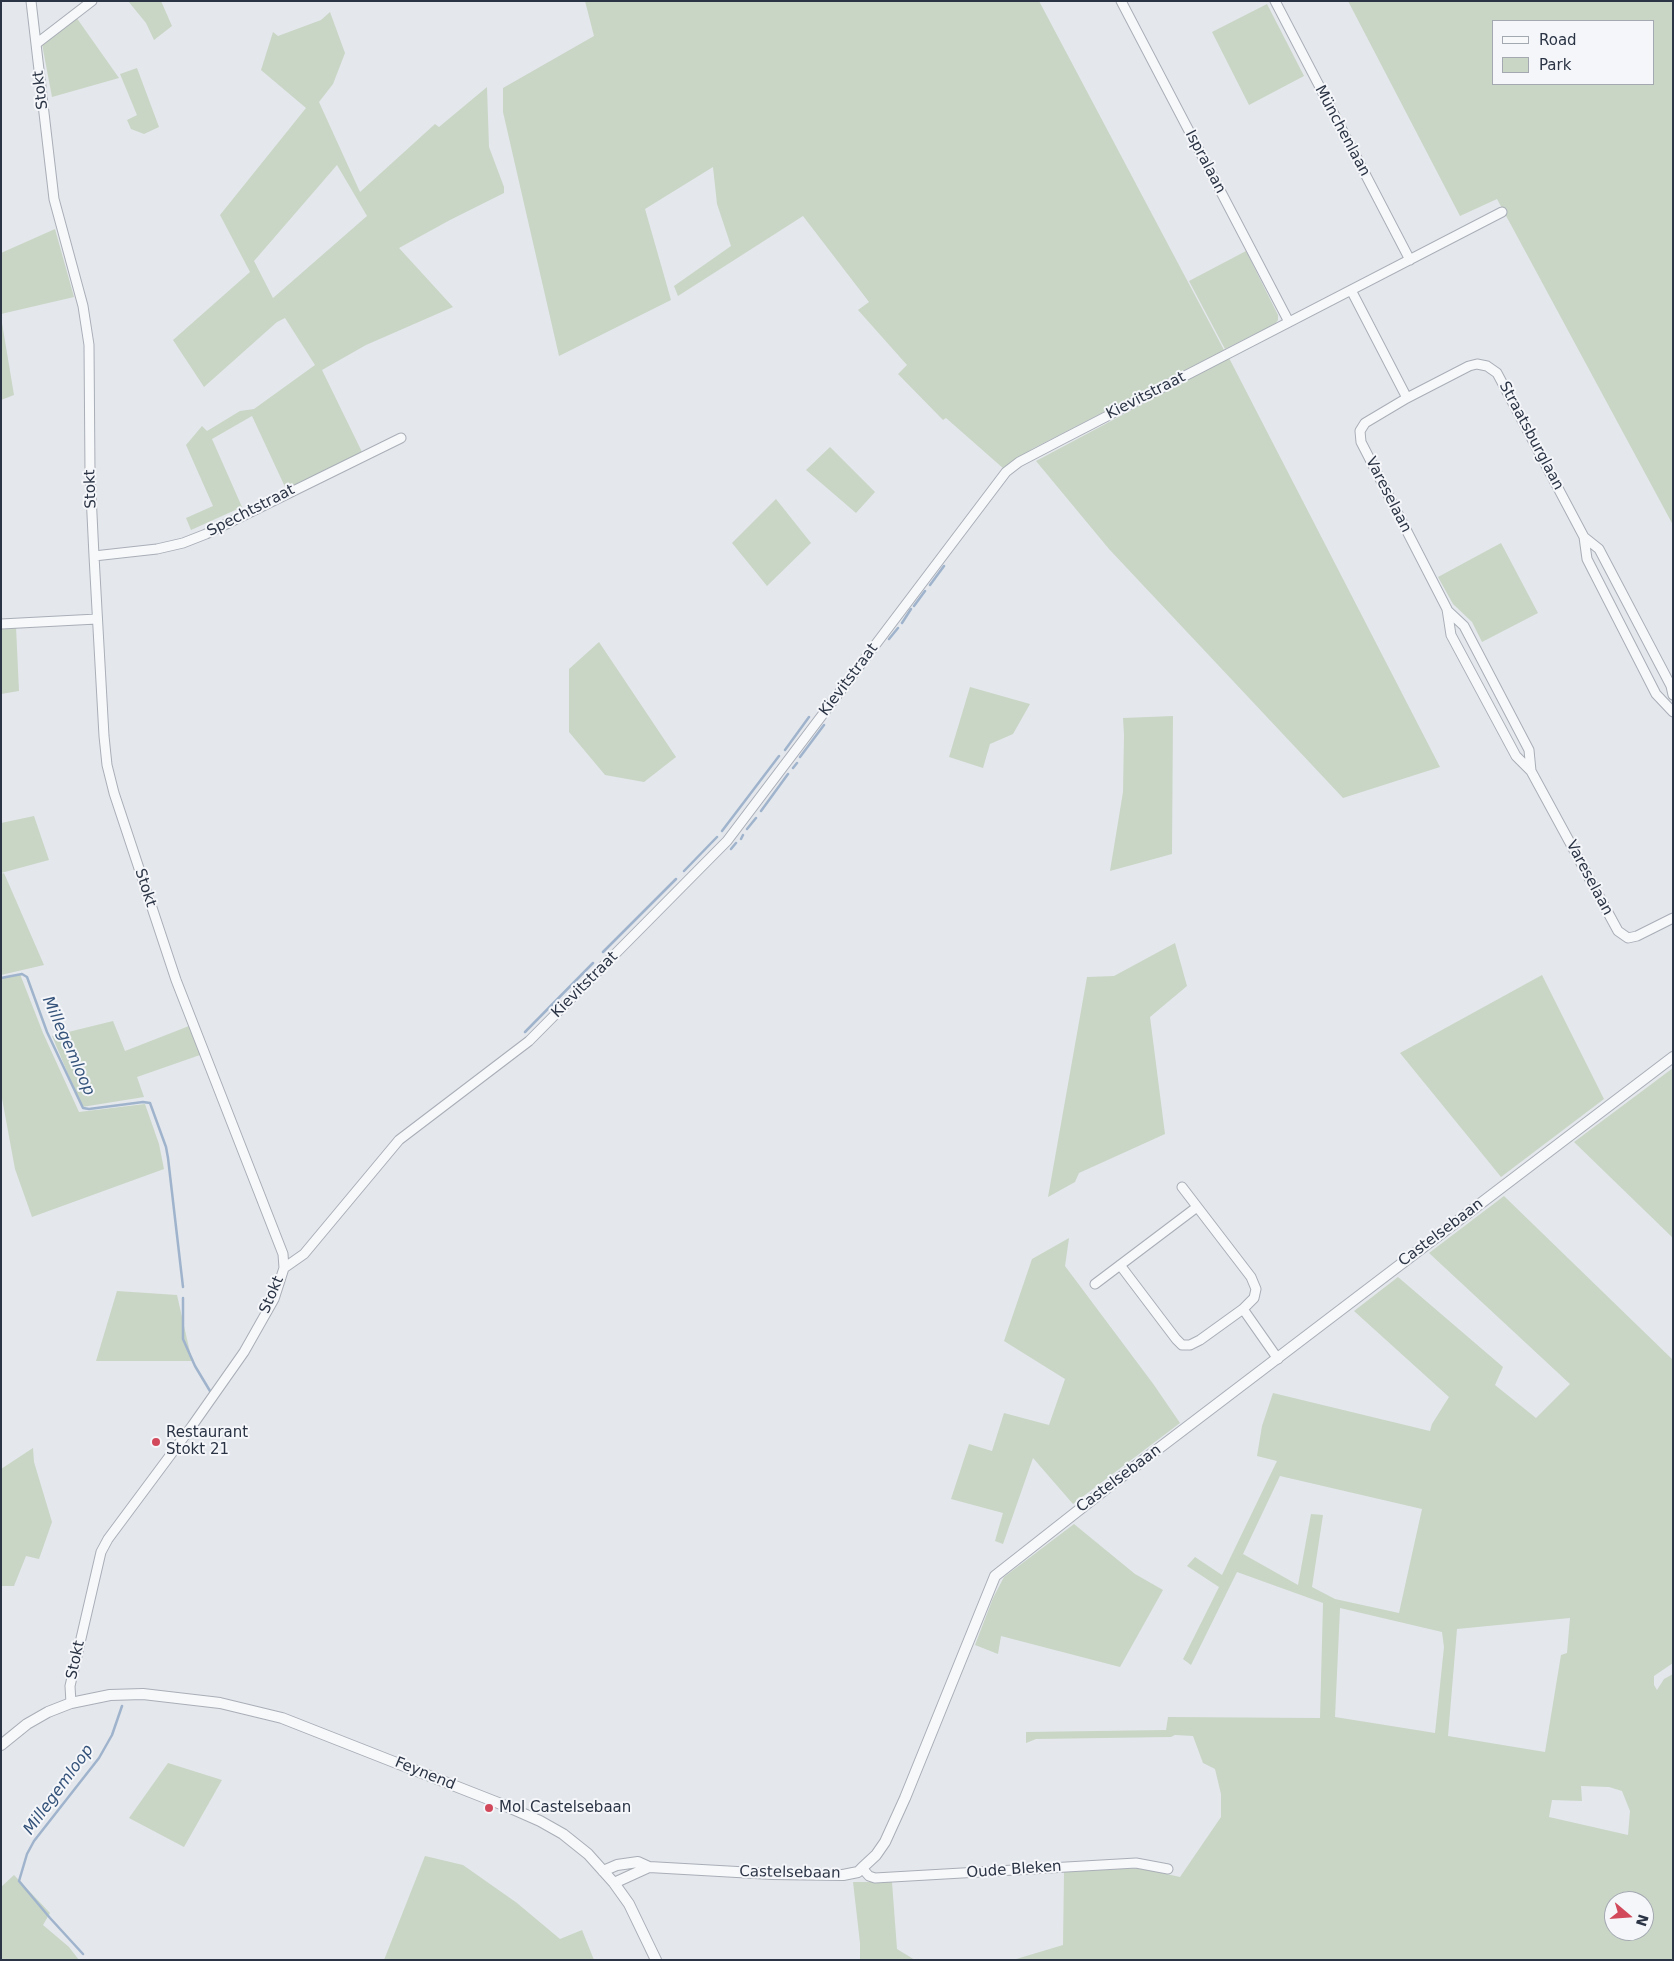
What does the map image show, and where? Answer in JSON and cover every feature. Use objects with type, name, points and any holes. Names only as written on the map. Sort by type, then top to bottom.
[{"type":"street","name":"Stokt","points":[[31,1],[54,199],[83,306],[87,329],[94,556],[107,765],[114,793],[176,980],[283,1254],[284,1268],[274,1299],[244,1352],[108,1539],[101,1552],[70,1686],[71,1703]]},
{"type":"street","points":[[36,44],[92,1]]},
{"type":"street","name":"Ispralaan","points":[[1121,1],[1289,322]]},
{"type":"street","name":"Münchenlaan","points":[[1274,1],[1410,260]]},
{"type":"street","name":"Kievitstraat","points":[[284,1268],[304,1254],[399,1140],[529,1041],[727,841],[1006,472],[1019,462],[1502,212]]},
{"type":"street","points":[[1351,290],[1407,398]]},
{"type":"street","name":"Straatsburglaan","points":[[1407,398],[1469,366],[1478,364],[1487,366],[1497,373],[1584,537],[1587,559],[1656,694],[1673,712]]},
{"type":"street","name":"Vareselaan","points":[[1407,398],[1365,423],[1360,431],[1361,442],[1447,609],[1464,626],[1529,750],[1531,771]]},
{"type":"street","name":"Spechtstraat","points":[[94,556],[157,549],[183,543],[206,534],[400,438]]},
{"type":"street","name":"Straatsburglaan","points":[[1584,537],[1598,548],[1671,686],[1673,695]]},
{"type":"street","name":"Vareselaan","points":[[1447,609],[1451,635],[1516,756],[1531,771],[1618,931],[1628,938],[1637,936],[1673,918]]},
{"type":"street","points":[[1,624],[97,619]]},
{"type":"street","name":"Castelsebaan","points":[[603,1871],[617,1865],[638,1862],[649,1867],[720,1872],[843,1875],[858,1872],[876,1855],[885,1842],[905,1798],[994,1576],[1673,1057]]},
{"type":"street","points":[[1120,1265],[1182,1345],[1190,1345],[1200,1340],[1243,1309],[1254,1298],[1256,1289],[1250,1277],[1182,1187]]},
{"type":"street","points":[[1095,1284],[1197,1207]]},
{"type":"street","points":[[1243,1309],[1278,1359]]},
{"type":"street","name":"Feynend","points":[[1,1745],[39,1717],[71,1703],[94,1697],[128,1694],[220,1703],[247,1708],[296,1723],[540,1821],[577,1845],[614,1883],[629,1904],[656,1960]]},
{"type":"street","name":"Oude Bleken","points":[[862,1868],[869,1876],[875,1878],[1136,1863],[1168,1870]]},
{"type":"street","name":"Castelsebaan","points":[[614,1883],[649,1867]]},
{"type":"green space","points":[[128,1],[161,1],[172,26],[154,40],[146,23]]},
{"type":"green space","points":[[585,1],[1039,1],[1224,350],[1032,449],[1004,469],[946,418],[943,420],[898,374],[907,365],[858,310],[869,302],[803,216],[678,296],[674,286],[731,246],[717,204],[713,167],[645,209],[671,300],[559,356],[503,112],[503,88],[594,36]]},
{"type":"green space","points":[[1348,1],[1673,1],[1673,525],[1497,199],[1460,216]]},
{"type":"green space","points":[[1267,4],[1304,76],[1249,105],[1212,32]]},
{"type":"green space","points":[[330,12],[345,53],[333,84],[319,102],[360,192],[435,124],[439,127],[487,87],[489,147],[504,187],[504,193],[399,248],[453,307],[366,345],[322,370],[362,452],[286,489],[252,416],[212,439],[242,507],[191,530],[186,518],[213,506],[186,445],[202,426],[207,431],[240,411],[254,409],[315,365],[285,318],[277,322],[204,387],[173,340],[250,272],[220,215],[306,108],[261,70],[273,32],[278,36],[321,20]],"holes":[[[337,165],[367,216],[273,298],[254,261]]]},
{"type":"green space","points":[[76,17],[119,78],[52,97],[42,44]]},
{"type":"green space","points":[[137,68],[159,127],[144,134],[131,129],[127,120],[137,115],[120,74]]},
{"type":"green space","points":[[55,229],[74,297],[1,314],[1,253]]},
{"type":"green space","points":[[1246,251],[1278,315],[1278,320],[1275,324],[1225,349],[1189,281]]},
{"type":"green space","points":[[1,317],[14,395],[1,400]]},
{"type":"green space","points":[[1229,358],[1440,767],[1343,798],[1109,549],[1036,461]]},
{"type":"green space","points":[[830,447],[875,492],[856,513],[806,470]]},
{"type":"green space","points":[[776,499],[811,543],[767,586],[732,543]]},
{"type":"green space","points":[[1501,543],[1538,613],[1482,642],[1472,622],[1453,604],[1438,577]]},
{"type":"green space","points":[[16,627],[19,691],[1,694],[1,628]]},
{"type":"green space","points":[[599,642],[676,757],[644,782],[605,775],[569,732],[569,669]]},
{"type":"green space","points":[[970,687],[1030,704],[1013,734],[990,744],[983,768],[949,757]]},
{"type":"green space","points":[[1173,716],[1172,854],[1110,871],[1123,792],[1123,718]]},
{"type":"green space","points":[[34,816],[49,860],[1,873],[1,823]]},
{"type":"green space","points":[[4,873],[44,965],[1,975],[1,874]]},
{"type":"green space","points":[[1175,943],[1187,986],[1150,1017],[1165,1134],[1079,1173],[1075,1182],[1048,1197],[1087,977],[1114,976]]},
{"type":"green space","points":[[20,974],[43,1033],[79,1112],[145,1104],[159,1144],[164,1169],[32,1217],[15,1169],[1,1093],[1,978]]},
{"type":"green space","points":[[1542,975],[1604,1099],[1501,1177],[1400,1053]]},
{"type":"green space","points":[[113,1021],[125,1051],[189,1026],[200,1055],[137,1077],[144,1097],[82,1107],[52,1036]]},
{"type":"green space","points":[[1673,1068],[1673,1238],[1574,1142]]},
{"type":"green space","points":[[1504,1196],[1673,1360],[1673,1663],[1654,1676],[1654,1685],[1657,1690],[1664,1679],[1673,1674],[1673,1960],[1013,1960],[1063,1945],[1064,1872],[1140,1868],[1180,1877],[1221,1817],[1221,1794],[1215,1769],[1203,1763],[1193,1736],[1036,1739],[1026,1743],[1026,1732],[1166,1730],[1168,1717],[1320,1718],[1323,1603],[1237,1572],[1191,1665],[1183,1659],[1219,1587],[1187,1566],[1195,1557],[1222,1575],[1277,1461],[1257,1456],[1262,1426],[1273,1393],[1430,1431],[1432,1424],[1449,1397],[1354,1311],[1398,1277],[1503,1367],[1495,1385],[1536,1418],[1570,1384],[1429,1253]],"holes":[[[1280,1476],[1422,1509],[1399,1613],[1335,1599],[1312,1587],[1323,1515],[1311,1514],[1298,1585],[1243,1554]],[[1340,1608],[1442,1632],[1444,1647],[1435,1733],[1335,1717]],[[1570,1618],[1567,1653],[1561,1655],[1545,1752],[1448,1736],[1457,1629]],[[1581,1786],[1609,1787],[1622,1791],[1630,1811],[1628,1835],[1549,1817],[1552,1800],[1582,1801]]]},
{"type":"green space","points":[[1069,1238],[1065,1266],[1180,1423],[1073,1504],[1033,1458],[1003,1544],[995,1541],[1003,1513],[951,1499],[969,1444],[992,1451],[1004,1413],[1049,1425],[1065,1379],[1004,1341],[1032,1259]]},
{"type":"green space","points":[[117,1291],[177,1295],[192,1361],[96,1361]]},
{"type":"green space","points":[[33,1448],[34,1462],[52,1522],[39,1559],[26,1556],[14,1586],[1,1586],[1,1469]]},
{"type":"green space","points":[[1074,1524],[1135,1574],[1163,1590],[1120,1667],[1001,1636],[998,1654],[975,1645],[993,1598],[1004,1577]]},
{"type":"green space","points":[[168,1763],[222,1780],[184,1847],[129,1818]]},
{"type":"green space","points":[[425,1856],[463,1865],[517,1903],[560,1939],[582,1930],[594,1960],[384,1960]]},
{"type":"green space","points":[[14,1875],[50,1913],[43,1925],[69,1947],[79,1960],[1,1960],[1,1887]]},
{"type":"green space","points":[[853,1882],[892,1882],[897,1949],[915,1960],[860,1960],[860,1943]]},
{"type":"waterway","points":[[930,585],[944,566]]},
{"type":"waterway","points":[[914,606],[925,591]]},
{"type":"waterway","points":[[902,623],[911,609]]},
{"type":"waterway","points":[[889,639],[898,628]]},
{"type":"waterway","points":[[785,750],[809,717]]},
{"type":"waterway","points":[[800,757],[824,725]]},
{"type":"waterway","points":[[722,831],[779,756]]},
{"type":"waterway","points":[[793,768],[797,763]]},
{"type":"waterway","points":[[761,811],[788,774]]},
{"type":"waterway","points":[[747,829],[756,818]]},
{"type":"waterway","points":[[741,839],[743,835]]},
{"type":"waterway","points":[[684,871],[717,837]]},
{"type":"waterway","points":[[731,849],[736,843]]},
{"type":"waterway","points":[[603,952],[676,879]]},
{"type":"waterway","points":[[525,1032],[593,963]]},
{"type":"waterway","name":"Millegemloop","points":[[1,978],[22,974],[27,977],[47,1032],[83,1108],[89,1109],[143,1102],[150,1103],[166,1147],[168,1158],[183,1287]]},
{"type":"waterway","name":"Millegemloop","points":[[183,1298],[183,1339],[195,1366],[210,1391]]},
{"type":"waterway","name":"Millegemloop","points":[[83,1954],[19,1881],[27,1854],[34,1841],[99,1758],[112,1735],[122,1706]]},
{"type":"place","name":"Restaurant Stokt 21","points":[[156,1442]]},
{"type":"place","name":"Mol Castelsebaan","points":[[489,1808]]}]
